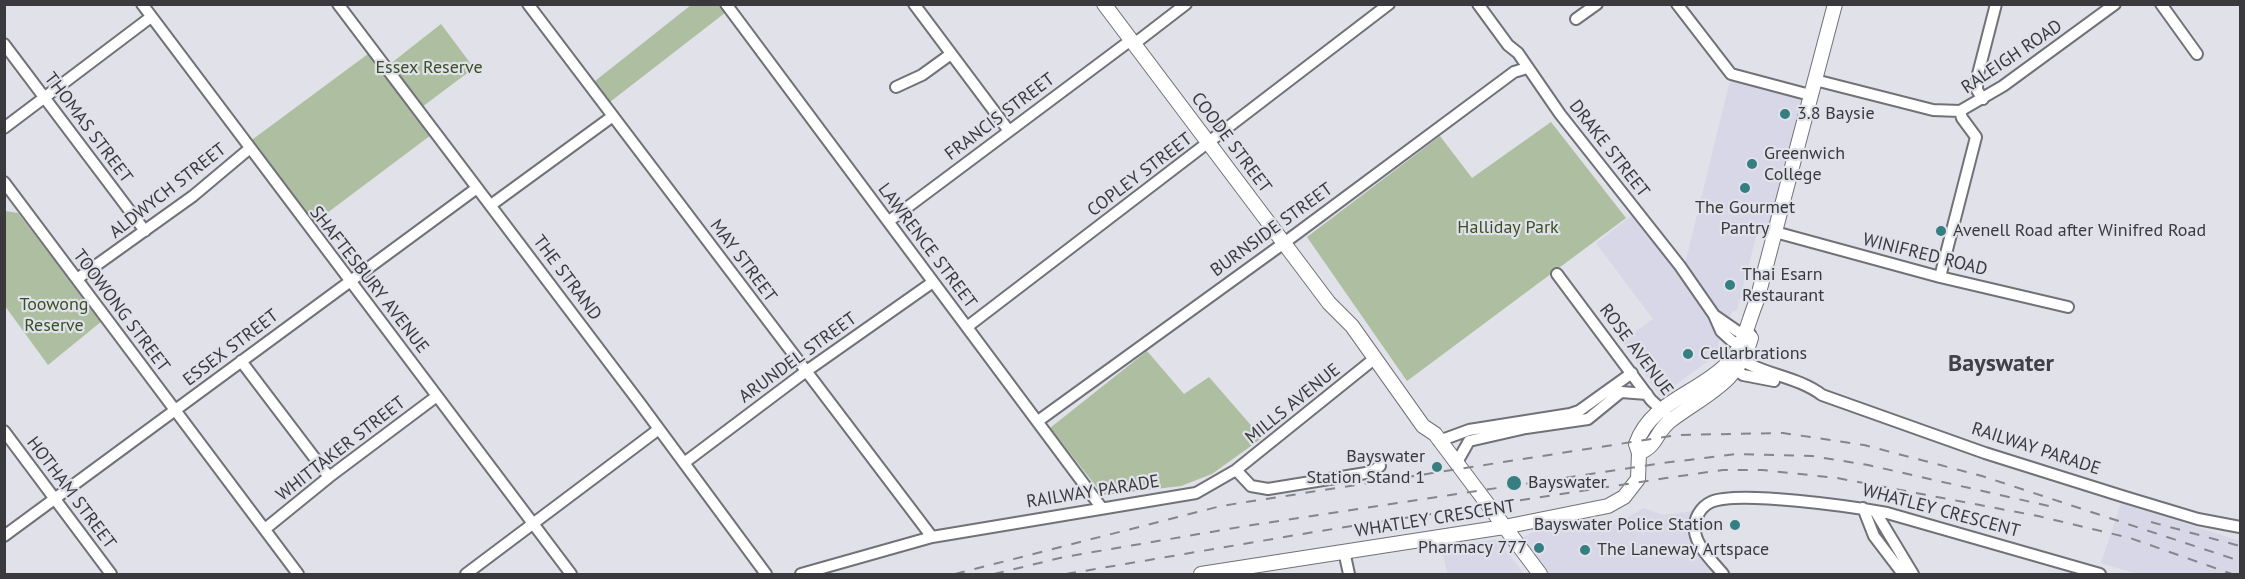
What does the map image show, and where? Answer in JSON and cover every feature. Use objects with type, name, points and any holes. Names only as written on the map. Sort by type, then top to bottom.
[{"type":"main road","name":"COODE STREET","points":[[1104,4],[1329,303],[1352,326],[1387,372],[1394,388],[1423,426],[1440,441],[1499,528],[1509,547],[1530,574]]},
{"type":"main road","points":[[1639,453],[1651,447],[1659,431],[1670,421],[1701,401],[1741,352],[1757,300],[1835,4]]},
{"type":"main road","name":"COODE STREET","points":[[1329,303],[1336,318],[1380,377],[1394,388]]},
{"type":"main road","points":[[1659,409],[1741,352]]},
{"type":"main road","name":"WHATLEY CRESCENT","points":[[1201,574],[1499,528],[1608,506],[1624,497],[1638,479],[1639,453],[1636,444],[1640,431],[1659,409]]},
{"type":"main road","name":"COODE STREET","points":[[1423,426],[1424,435],[1499,528]]},
{"type":"main road","points":[[1499,528],[1540,574]]},
{"type":"street","name":"SHAFTESBURY AVENUE","points":[[142,4],[571,574]]},
{"type":"street","name":"THE STRAND","points":[[338,4],[766,574]]},
{"type":"street","name":"MAY STREET","points":[[528,4],[932,537]]},
{"type":"street","name":"LAWRENCE STREET","points":[[726,4],[1101,507]]},
{"type":"street","points":[[914,4],[1009,131]]},
{"type":"street","name":"FRANCIS STREET","points":[[888,221],[1186,4]]},
{"type":"street","name":"COPLEY STREET","points":[[967,327],[1389,4]]},
{"type":"street","name":"DRAKE STREET","points":[[1478,4],[1666,248],[1714,315],[1722,331],[1741,352]]},
{"type":"street","points":[[1576,19],[1597,4]]},
{"type":"street","points":[[1677,4],[1731,74],[1810,95]]},
{"type":"street","points":[[1983,99],[1977,90],[1977,78],[1996,4]]},
{"type":"street","name":"RALEIGH ROAD","points":[[1815,80],[1933,110],[1960,111],[1983,99],[2115,4]]},
{"type":"street","points":[[2161,4],[2197,54]]},
{"type":"street","points":[[4,129],[151,17]]},
{"type":"street","name":"THOMAS STREET","points":[[4,44],[145,231]]},
{"type":"street","points":[[896,87],[922,75],[951,54]]},
{"type":"street","name":"BURNSIDE STREET","points":[[1038,421],[1284,243],[1514,72],[1527,68]]},
{"type":"street","points":[[1940,276],[1976,137],[1962,118],[1960,111]]},
{"type":"street","points":[[491,205],[613,116]]},
{"type":"street","name":"ALDWYCH STREET","points":[[77,279],[145,231],[249,149]]},
{"type":"street","name":"TOOWONG STREET","points":[[4,182],[298,574]]},
{"type":"street","name":"ESSEX STREET","points":[[4,536],[477,188]]},
{"type":"street","points":[[4,202],[14,195]]},
{"type":"street","name":"WINIFRED ROAD","points":[[1775,232],[2068,307]]},
{"type":"street","name":"ROSE AVENUE","points":[[1557,274],[1659,409],[1665,413],[1671,412],[1692,399],[1701,401]]},
{"type":"street","name":"ARUNDEL STREET","points":[[684,463],[805,372],[933,282]]},
{"type":"street","name":"RAILWAY PARADE","points":[[1741,352],[1773,381],[1812,396],[1822,395],[1985,453],[2125,497],[2205,521],[2241,527]]},
{"type":"street","points":[[241,362],[329,477]]},
{"type":"street","name":"MILLS AVENUE","points":[[1236,470],[1370,363]]},
{"type":"street","points":[[1440,441],[1469,430],[1579,411],[1632,373]]},
{"type":"street","points":[[1456,464],[1469,441],[1526,428],[1577,423],[1588,419],[1621,392],[1647,394]]},
{"type":"street","name":"WHITTAKER STREET","points":[[265,530],[329,477],[437,396]]},
{"type":"street","points":[[466,574],[659,429]]},
{"type":"street","name":"HOTHAM STREET","points":[[4,431],[111,574]]},
{"type":"street","points":[[1236,470],[1251,486],[1268,489],[1372,472],[1380,466]]},
{"type":"street","name":"RAILWAY PARADE","points":[[801,574],[932,537],[1101,507],[1196,493],[1236,470]]},
{"type":"street","name":"WHATLEY CRESCENT","points":[[1723,574],[1698,542],[1695,524],[1701,510],[1715,501],[1731,499],[1792,501],[1863,508],[1912,519],[2100,574]]},
{"type":"street","points":[[1863,508],[1874,536],[1903,574]]},
{"type":"street","points":[[1875,511],[1913,574]]},
{"type":"street","points":[[1344,551],[1349,574]]},
{"type":"shaded area","points":[[1731,76],[1809,97],[1774,234],[1757,233],[1737,310],[1732,312],[1718,344],[1722,351],[1660,396],[1622,341],[1653,319],[1596,243],[1638,211],[1680,266],[1686,260]]},
{"type":"shaded area","points":[[2121,503],[2240,541],[2240,574],[2138,574],[2101,563]]},
{"type":"shaded area","points":[[1644,508],[1663,515],[1701,510],[1695,534],[1716,566],[1707,574],[1545,574],[1519,539],[1534,532],[1628,517]]},
{"type":"shaded area","points":[[1497,539],[1524,574],[1447,574],[1442,548]]},
{"type":"green space","points":[[691,5],[726,5],[730,9],[606,105],[590,85]]},
{"type":"green space","name":"Essex Reserve","points":[[441,24],[474,68],[418,110],[435,132],[307,228],[245,145],[372,51],[385,68]]},
{"type":"green space","name":"Halliday Park","points":[[1551,122],[1626,218],[1407,381],[1307,237],[1440,136],[1472,178]]},
{"type":"green space","name":"Toowong Reserve","points":[[5,211],[18,213],[102,321],[48,365],[5,306]]},
{"type":"green space","points":[[1147,351],[1184,394],[1209,377],[1262,438],[1212,474],[1181,486],[1103,495],[1050,428]]},
{"type":"railway","points":[[955,574],[1221,506],[1677,435],[1783,433],[1864,445],[1982,476],[2240,561]]},
{"type":"railway","points":[[994,574],[1064,557],[1252,525],[1663,463],[1737,454],[1812,456],[1868,465],[2053,507]]},
{"type":"railway","points":[[1066,574],[1320,531],[1723,470],[1762,470],[1837,478],[2038,516],[2130,538],[2232,574]]},
{"type":"railway","points":[[2151,522],[2240,546]]},
{"type":"place","name":"3.8 Baysie","points":[[1785,114]]},
{"type":"place","name":"Greenwich College","points":[[1752,164]]},
{"type":"place","name":"The Gourmet Pantry","points":[[1745,188]]},
{"type":"place","name":"Avenell Road after Winifred Road","points":[[1941,231]]},
{"type":"place","name":"Thai Esarn Restaurant","points":[[1730,285]]},
{"type":"place","name":"Cellarbrations","points":[[1688,354]]},
{"type":"place","name":"Bayswater Station Stand 1","points":[[1437,467]]},
{"type":"place","name":"Bayswater","points":[[1514,483]]},
{"type":"place","name":"Bayswater Police Station","points":[[1735,525]]},
{"type":"place","name":"Pharmacy 777","points":[[1539,548]]},
{"type":"place","name":"The Laneway Artspace","points":[[1585,550]]},
{"type":"district","name":"Bayswater","points":[[2001,364]]}]
